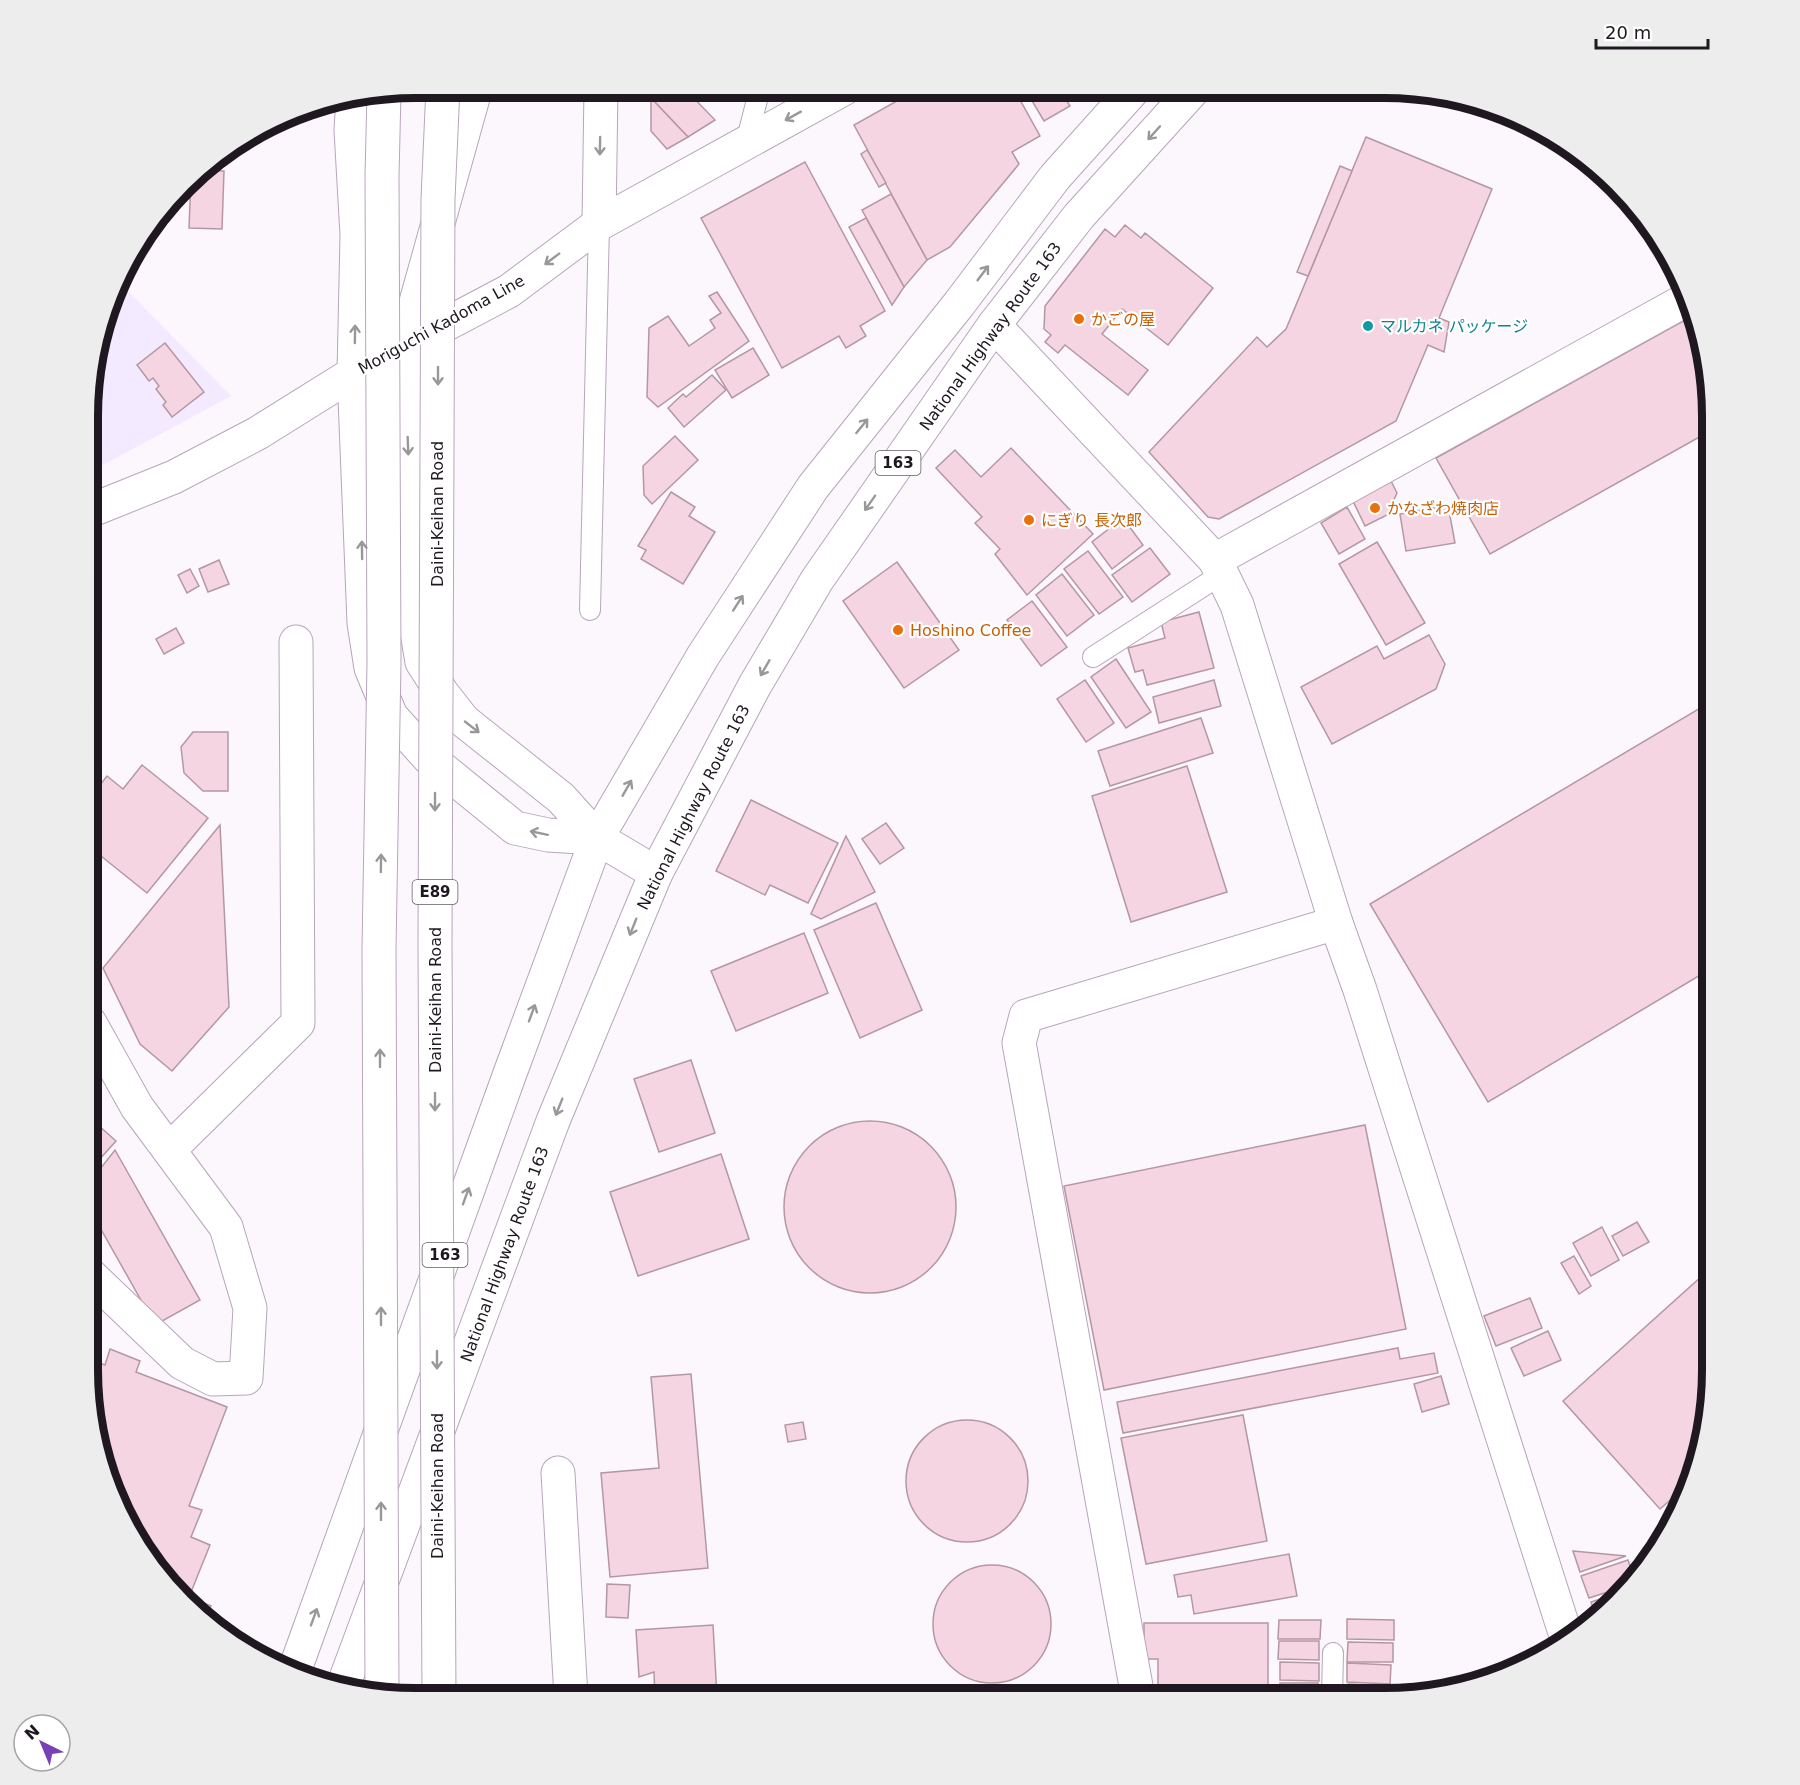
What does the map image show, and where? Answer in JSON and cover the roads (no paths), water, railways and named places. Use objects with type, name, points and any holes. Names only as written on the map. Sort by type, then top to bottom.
[{"type":"main road","name":"Daini-Keihan Road","points":[[439,1688],[435,933],[438,199],[443,98]]},
{"type":"main road","points":[[473,98],[404,345],[415,620],[422,662],[464,721],[561,798],[597,838],[656,873]]},
{"type":"main road","points":[[599,224],[601,98]]},
{"type":"main road","name":"Moriguchi Kadoma Line","points":[[98,508],[174,477],[258,433],[354,372],[509,291],[599,224],[826,98]]},
{"type":"main road","name":"163","points":[[297,1664],[597,838],[703,656],[813,487],[959,304],[1055,177],[1126,98]]},
{"type":"main road","name":"National Highway Route 163","points":[[346,1680],[553,1121],[656,873],[755,685],[817,580],[994,326],[1079,216],[1186,98]]},
{"type":"main road","points":[[382,1686],[379,949],[384,662],[382,176],[384,99]]},
{"type":"main road","points":[[353,104],[351,130],[357,235],[354,372],[364,623],[371,668],[391,716],[429,758],[515,828],[548,835],[597,838]]},
{"type":"main road","points":[[340,107],[351,130]]},
{"type":"main road","points":[[1219,567],[1681,302]]},
{"type":"main road","points":[[994,326],[1219,567],[1237,605],[1336,923],[1364,1001],[1565,1631]]},
{"type":"main road","points":[[169,1150],[298,1023],[296,642]]},
{"type":"main road","points":[[1136,1688],[1019,1043],[1026,1016],[1336,923]]},
{"type":"main road","points":[[98,1037],[137,1107],[226,1227],[250,1308],[246,1378],[213,1379],[182,1363],[98,1283]]},
{"type":"main road","points":[[558,1473],[570,1688]]},
{"type":"lane","points":[[746,143],[757,98]]},
{"type":"lane","points":[[590,610],[599,224]]},
{"type":"lane","points":[[1094,657],[1219,567]]},
{"type":"lane","points":[[1332,1688],[1333,1653]]},
{"type":"place","name":"かごの屋","points":[[1079,319]]},
{"type":"place","name":"マルカネ パッケージ","points":[[1368,326]]},
{"type":"place","name":"かなざわ焼肉店","points":[[1375,508]]},
{"type":"place","name":"にぎり 長次郎","points":[[1029,520]]},
{"type":"place","name":"Hoshino Coffee","points":[[898,630]]}]
